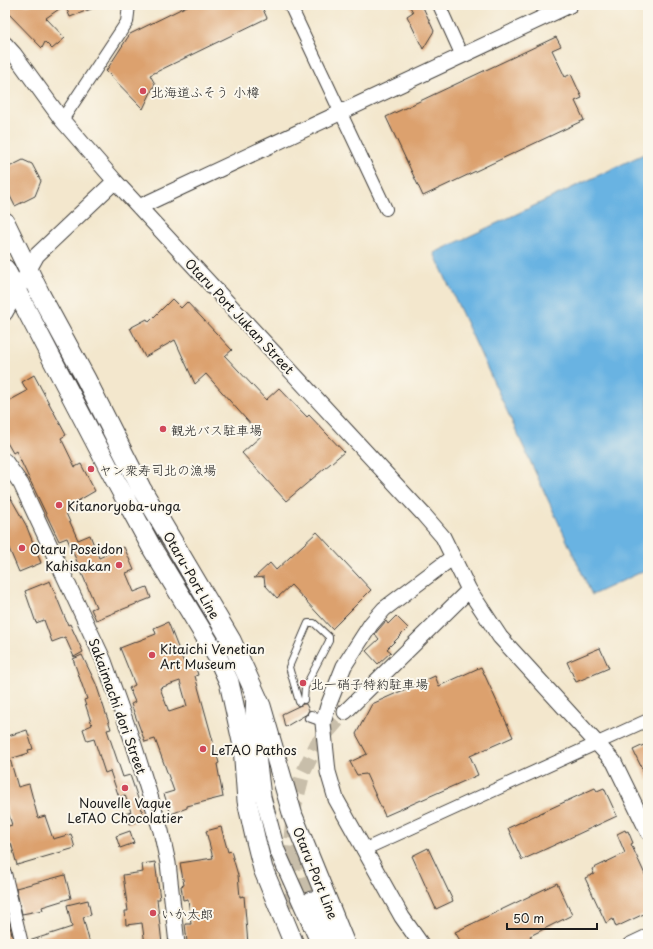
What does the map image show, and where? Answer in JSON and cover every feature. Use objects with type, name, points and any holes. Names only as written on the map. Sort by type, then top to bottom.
[{"type":"main road","name":"Otaru-Port Line","points":[[5,222],[29,268],[41,296],[86,379],[141,488],[231,640],[254,690],[272,739],[294,816],[346,944]]},
{"type":"main road","name":"Otaru-Port Line","points":[[5,269],[116,483],[153,550],[217,656],[229,682],[243,746],[247,801],[255,837],[263,869],[294,944]]},
{"type":"street","points":[[62,120],[127,22],[129,5]]},
{"type":"street","points":[[290,5],[386,209]]},
{"type":"street","points":[[440,5],[462,56]]},
{"type":"street","points":[[139,207],[462,56],[565,6]]},
{"type":"street","name":"Otaru Port Jukan Street","points":[[5,44],[62,120],[115,181],[424,514],[443,537],[469,590],[500,637],[614,762],[648,832]]},
{"type":"street","points":[[5,313],[37,255],[115,181]]},
{"type":"street","name":"Sakaimachi dori Street","points":[[5,461],[20,484],[104,661],[134,745],[163,839],[168,863],[176,944]]},
{"type":"street","points":[[420,944],[402,917],[363,850],[336,799],[328,772],[317,718],[344,666],[371,624],[384,609],[453,557]]},
{"type":"street","points":[[345,712],[469,590]]},
{"type":"street","points":[[254,690],[253,713],[263,798],[277,850],[319,944]]},
{"type":"street","points":[[363,850],[599,744],[648,720]]},
{"type":"street","points":[[5,872],[22,944]]},
{"type":"street","points":[[311,899],[330,944]]},
{"type":"street","points":[[293,907],[309,944]]},
{"type":"street","points":[[629,944],[648,934]]},
{"type":"lane","points":[[308,624],[314,624],[329,637],[330,641],[306,687],[302,701],[289,667],[308,624]]},
{"type":"water","points":[[648,152],[648,569],[592,595],[434,253]]},
{"type":"building","points":[[5,5],[65,5],[46,18],[65,38],[52,49],[45,42],[42,48],[5,10]]},
{"type":"building","points":[[65,5],[99,5],[99,6],[70,17]]},
{"type":"building","points":[[189,5],[261,5],[267,18],[150,75],[155,84],[143,109],[106,71],[130,34]]},
{"type":"building","points":[[409,5],[422,5],[434,31],[423,49],[407,16],[413,12]]},
{"type":"building","points":[[556,37],[561,46],[552,50],[565,77],[571,74],[582,98],[575,101],[584,120],[423,196],[386,117]]},
{"type":"building","points":[[23,160],[32,164],[41,181],[35,196],[15,206],[5,186],[5,169]]},
{"type":"building","points":[[172,299],[181,308],[187,302],[232,350],[225,356],[266,400],[279,388],[307,417],[309,415],[344,452],[286,501],[242,453],[261,436],[206,374],[195,384],[175,340],[145,357],[130,328],[147,319],[149,322]]},
{"type":"building","points":[[34,375],[66,435],[61,438],[75,467],[81,464],[95,491],[76,502],[79,507],[66,513],[78,540],[90,535],[99,558],[124,547],[134,570],[126,573],[134,592],[147,587],[151,598],[96,620],[91,609],[96,607],[67,538],[59,541],[16,451],[13,453],[5,439],[5,403],[27,391],[22,382]]},
{"type":"building","points":[[5,488],[26,525],[41,563],[19,572],[8,546],[5,547]]},
{"type":"building","points":[[317,532],[371,590],[332,629],[291,585],[277,598],[265,585],[264,577],[254,578],[270,563],[276,570]]},
{"type":"building","points":[[50,581],[68,625],[70,624],[83,652],[74,657],[65,637],[52,642],[44,620],[36,623],[25,591]]},
{"type":"building","points":[[396,616],[408,628],[387,649],[391,652],[378,664],[366,651],[379,639],[375,634],[378,630],[386,621],[388,624]]},
{"type":"building","points":[[168,622],[186,668],[195,665],[198,675],[195,676],[219,763],[217,764],[223,797],[187,806],[187,808],[171,814],[164,794],[174,791],[155,739],[145,742],[131,704],[135,702],[129,688],[135,685],[120,648],[156,634],[154,628]],"holes":[[[180,681],[187,706],[169,712],[160,688]]]},
{"type":"building","points":[[600,648],[609,668],[576,682],[567,662]]},
{"type":"building","points":[[82,655],[96,684],[111,729],[107,730],[123,777],[130,775],[145,819],[129,824],[125,814],[131,812],[125,795],[119,797],[110,771],[105,773],[94,739],[87,741],[83,729],[92,725],[84,700],[87,699],[73,659]]},
{"type":"building","points":[[481,667],[513,737],[470,756],[478,775],[385,816],[366,774],[357,775],[350,762],[367,754],[356,734],[372,704],[435,676],[439,686]]},
{"type":"building","points":[[306,704],[309,710],[307,714],[285,727],[282,714]]},
{"type":"building","points":[[27,730],[33,749],[28,750],[29,753],[10,759],[18,787],[29,784],[38,818],[45,816],[53,839],[71,834],[75,848],[17,865],[11,843],[5,845],[5,827],[12,825],[5,803],[5,737]]},
{"type":"building","points":[[648,743],[648,781],[633,750]]},
{"type":"building","points":[[595,788],[597,791],[604,788],[617,816],[522,860],[508,828]]},
{"type":"building","points":[[221,827],[228,852],[231,851],[238,875],[240,897],[244,896],[248,944],[191,944],[191,942],[187,942],[185,924],[191,924],[188,899],[183,900],[181,886],[184,885],[180,863],[213,858],[206,831]]},
{"type":"building","points":[[625,830],[626,832],[628,831],[633,843],[631,844],[648,881],[648,912],[616,927],[613,919],[606,923],[585,878],[594,874],[592,869],[625,853],[617,834]]},
{"type":"building","points":[[130,831],[134,843],[120,848],[116,836]]},
{"type":"building","points":[[428,848],[453,901],[436,909],[412,856]]},
{"type":"building","points":[[155,862],[160,899],[157,899],[162,944],[145,944],[142,923],[126,925],[125,911],[128,911],[123,875],[143,872],[142,864]]},
{"type":"building","points":[[65,875],[71,898],[42,907],[43,910],[22,914],[16,888]]},
{"type":"building","points":[[557,883],[572,915],[530,936],[534,944],[462,944],[455,932]]},
{"type":"building","points":[[88,900],[91,915],[83,917],[90,944],[29,944],[29,941],[72,927],[67,905]]},
{"type":"building","points":[[5,915],[7,915],[14,942],[6,944]]},
{"type":"tunnel","points":[[293,907],[288,867],[294,809],[303,773],[317,744],[345,712]]},
{"type":"tunnel","points":[[294,856],[297,868],[311,899]]},
{"type":"place","name":"北海道ふそう 小樽","points":[[143,91]]},
{"type":"place","name":"観光バス駐車場","points":[[163,429]]},
{"type":"place","name":"ヤン衆寿司北の漁場","points":[[91,469]]},
{"type":"place","name":"Kitanoryoba-unga","points":[[59,505]]},
{"type":"place","name":"Otaru Poseidon","points":[[22,548]]},
{"type":"place","name":"Kahisakan","points":[[119,565]]},
{"type":"place","name":"Kitaichi Venetian Art Museum","points":[[152,655]]},
{"type":"place","name":"北一硝子特約駐車場","points":[[303,683]]},
{"type":"place","name":"LeTAO Pathos","points":[[203,749]]},
{"type":"place","name":"Nouvelle Vague LeTAO Chocolatier","points":[[125,788]]},
{"type":"place","name":"いか太郎","points":[[153,913]]}]
